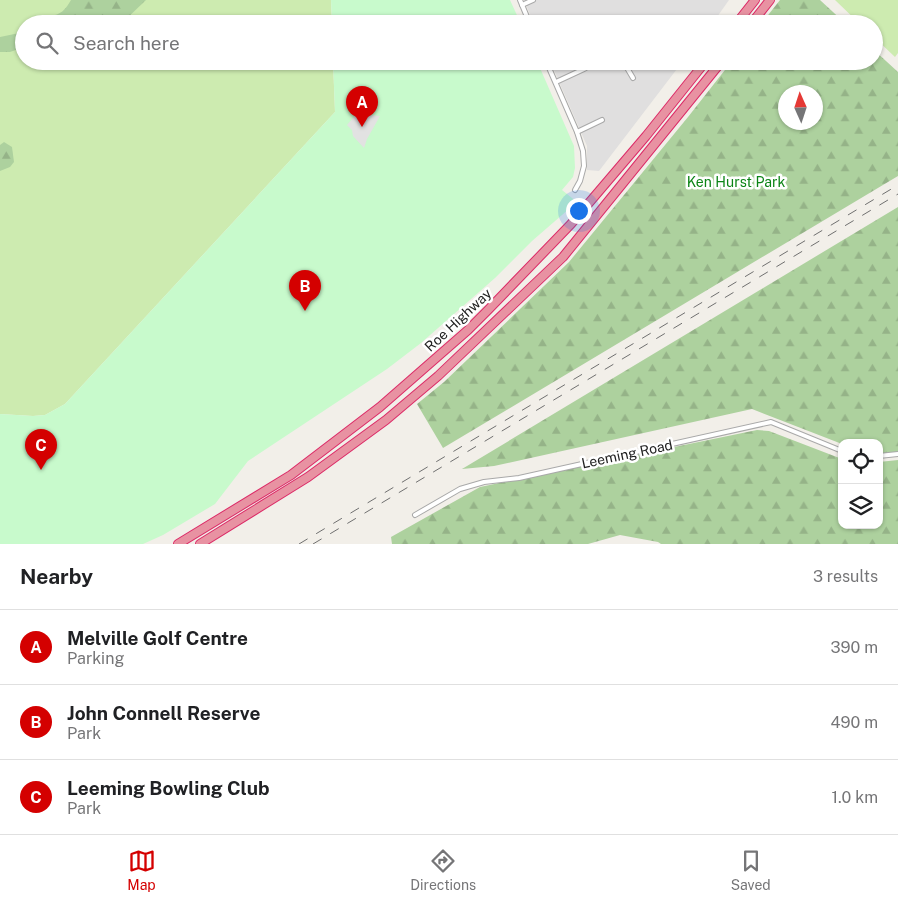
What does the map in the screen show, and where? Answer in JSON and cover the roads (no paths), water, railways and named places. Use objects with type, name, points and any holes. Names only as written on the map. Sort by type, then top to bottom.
[{"type":"highway","points":[[743,15],[755,0]]},
{"type":"highway","points":[[758,15],[770,0]]},
{"type":"highway","name":"Roe Highway","points":[[178,544],[291,475],[380,407],[468,330],[572,224],[699,70]]},
{"type":"highway","name":"Roe Highway","points":[[200,544],[308,477],[386,420],[438,376],[564,257],[715,70]]},
{"type":"street","points":[[526,15],[521,2],[532,0]]},
{"type":"street","points":[[550,70],[577,132],[583,151],[584,161],[580,181],[575,190]]},
{"type":"street","points":[[556,82],[582,70]]},
{"type":"street","points":[[629,70],[634,78]]},
{"type":"street","points":[[577,132],[602,120]]},
{"type":"street","name":"Leeming Road","points":[[415,515],[460,488],[484,482],[519,478],[771,422],[838,449]]},
{"type":"street","points":[[883,456],[898,454]]},
{"type":"railway","points":[[299,544],[898,185]]},
{"type":"railway","points":[[313,544],[898,194]]},
{"type":"place","name":"Melville Golf Centre","points":[[362,127]]},
{"type":"place","name":"John Connell Reserve","points":[[305,311]]},
{"type":"place","name":"Leeming Bowling Club","points":[[41,470]]},
{"type":"park label","name":"Ken Hurst Park","points":[[736,182]]}]
